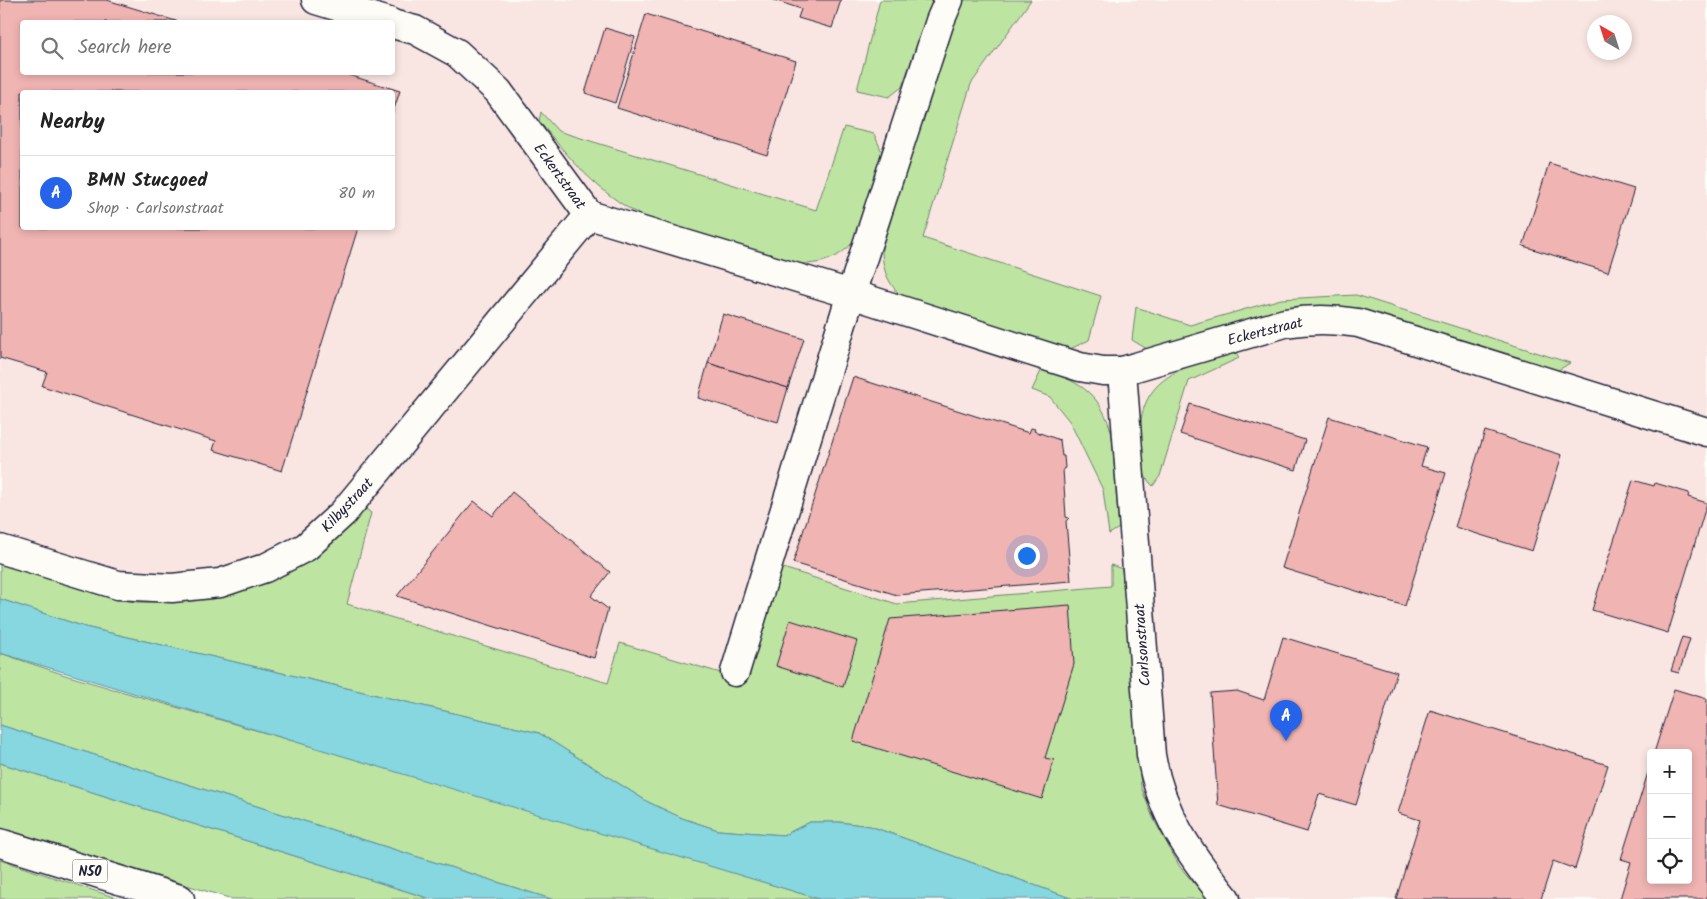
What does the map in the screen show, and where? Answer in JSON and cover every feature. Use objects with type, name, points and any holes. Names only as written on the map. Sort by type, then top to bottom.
[{"type":"main road","name":"Eckertstraat","points":[[316,0],[381,20]]},
{"type":"main road","points":[[735,672],[852,294],[940,20],[949,0]]},
{"type":"main road","name":"Eckertstraat","points":[[395,24],[415,30],[456,53],[498,91],[589,215],[852,294],[1080,367],[1103,372],[1122,371],[1285,323],[1306,320],[1343,320],[1358,323],[1707,432]]},
{"type":"main road","name":"Kilbystraat","points":[[0,549],[118,585],[172,588],[220,583],[265,568],[306,547],[343,513],[589,215]]},
{"type":"main road","name":"Carlsonstraat","points":[[1122,371],[1151,755],[1155,780],[1165,808],[1178,834],[1197,864],[1226,899]]},
{"type":"main road","name":"N50","points":[[0,843],[180,899]]},
{"type":"shaded area","points":[[0,0],[1707,0],[1707,899],[893,899],[0,620]]},
{"type":"green space","points":[[880,0],[933,0],[902,87],[889,97],[857,90]]},
{"type":"green space","points":[[964,0],[1031,0],[971,84],[923,238],[1101,296],[1089,340],[1068,350],[904,299],[890,282],[885,270],[882,248],[948,38]]},
{"type":"green space","points":[[541,112],[558,131],[816,210],[844,127],[874,134],[883,154],[855,240],[841,253],[826,261],[809,264],[790,263],[642,216],[626,207],[598,186],[562,149],[539,121]]},
{"type":"green space","points":[[1356,295],[1570,363],[1555,372],[1275,313],[1147,349],[1132,340],[1136,307],[1190,325],[1281,299]]},
{"type":"green space","points":[[1236,351],[1239,358],[1189,381],[1160,476],[1153,486],[1146,478],[1142,464],[1140,424],[1145,405],[1153,390],[1165,379],[1180,370]]},
{"type":"green space","points":[[1044,370],[1079,385],[1088,392],[1096,400],[1108,421],[1112,435],[1119,528],[1109,534],[1103,490],[1070,422],[1050,397],[1032,390],[1041,371]]},
{"type":"green space","points":[[366,509],[371,513],[347,604],[608,683],[620,643],[744,680],[780,567],[897,604],[1111,586],[1111,565],[1122,569],[1141,787],[1153,818],[1180,867],[1208,899],[1073,899],[870,826],[839,822],[810,822],[784,835],[718,830],[682,818],[648,802],[539,733],[85,627],[0,599],[0,561],[87,591],[138,602],[213,595],[240,590],[283,572],[322,545]]},
{"type":"green space","points":[[0,653],[65,675],[466,791],[819,899],[551,899],[0,725]]},
{"type":"green space","points":[[0,763],[431,899],[232,899],[0,828]]},
{"type":"green space","points":[[0,860],[120,899],[0,899]]},
{"type":"water","points":[[0,599],[85,627],[539,733],[648,802],[682,818],[718,830],[784,835],[810,822],[839,822],[870,826],[1073,899],[819,899],[0,653]]},
{"type":"water","points":[[0,725],[551,899],[431,899],[0,763]]},
{"type":"building","points":[[0,0],[107,0],[172,20],[20,20],[20,75],[349,75],[400,91],[395,106],[395,90],[20,90],[20,230],[357,230],[282,471],[213,450],[216,441],[42,386],[47,372],[0,358]]},
{"type":"building","points":[[774,0],[841,0],[832,28],[798,18],[801,9]]},
{"type":"building","points":[[646,14],[796,61],[767,155],[617,108]]},
{"type":"building","points":[[605,28],[635,37],[615,103],[585,93]]},
{"type":"building","points":[[1549,163],[1634,189],[1608,272],[1523,246]]},
{"type":"building","points":[[723,314],[804,339],[788,388],[708,363]]},
{"type":"building","points":[[708,363],[788,388],[778,422],[698,398]]},
{"type":"building","points":[[853,377],[1029,433],[1031,428],[1035,429],[1034,431],[1060,440],[1065,468],[1063,469],[1066,517],[1069,518],[1066,521],[1071,581],[897,595],[793,563]]},
{"type":"building","points":[[1190,404],[1305,440],[1296,470],[1180,434]]},
{"type":"building","points":[[1329,417],[1427,447],[1421,466],[1446,473],[1405,606],[1282,568]]},
{"type":"building","points":[[1485,431],[1562,455],[1532,551],[1455,527]]},
{"type":"building","points":[[1633,480],[1654,486],[1655,483],[1689,493],[1688,497],[1707,503],[1668,633],[1592,610]]},
{"type":"building","points":[[512,492],[610,572],[591,596],[608,609],[594,658],[397,596],[474,501],[493,516]]},
{"type":"building","points":[[1070,605],[1074,664],[1045,758],[1054,760],[1042,799],[853,741],[890,619]]},
{"type":"building","points":[[790,620],[857,641],[843,687],[776,666]]},
{"type":"building","points":[[1283,637],[1397,672],[1356,805],[1319,794],[1307,832],[1218,805],[1210,693],[1237,691],[1264,700]]},
{"type":"building","points":[[1682,637],[1690,639],[1679,673],[1671,671]]},
{"type":"building","points":[[1674,689],[1707,699],[1707,899],[1620,899],[1631,862],[1621,859],[1647,776],[1647,884],[1692,884],[1692,749],[1655,749]]},
{"type":"building","points":[[1430,710],[1608,765],[1575,869],[1553,861],[1541,899],[1396,899],[1420,820],[1398,813]]},
{"type":"place","name":"BMN Stucgoed","points":[[1286,741]]}]
